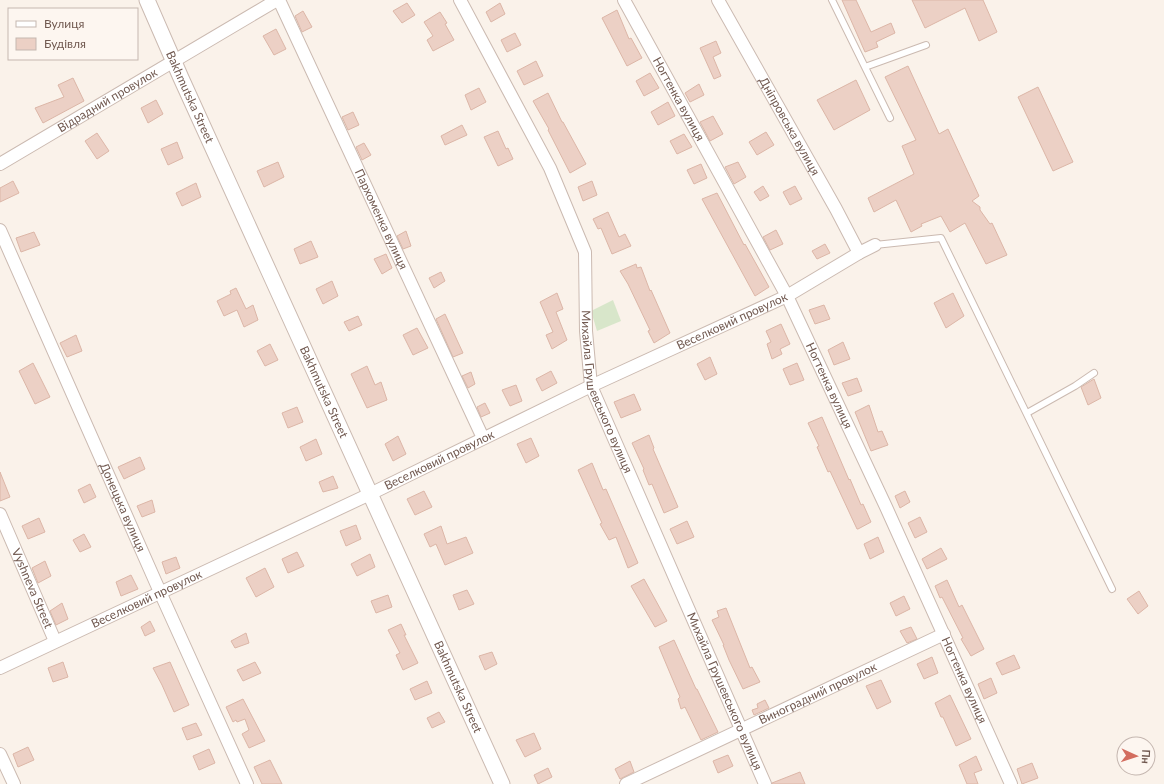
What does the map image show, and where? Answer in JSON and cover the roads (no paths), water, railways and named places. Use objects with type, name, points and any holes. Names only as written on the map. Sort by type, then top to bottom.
[{"type":"street","name":"Bakhmutska Street","points":[[147,0],[173,61],[502,784]]},
{"type":"street","name":"Відрадний провулок","points":[[0,164],[278,0]]},
{"type":"street","name":"Пархоменка вулиця","points":[[278,0],[483,438]]},
{"type":"street","name":"Михайла Грушевського вулиця","points":[[460,0],[550,168],[585,252],[586,331],[590,386],[765,784]]},
{"type":"street","name":"Ногтенка вулиця","points":[[624,0],[787,296],[944,634],[1011,784]]},
{"type":"street","name":"Дніпровська вулиця","points":[[718,0],[836,209],[859,253]]},
{"type":"street","name":"Донецька вулиця","points":[[0,230],[160,592],[247,784]]},
{"type":"street","name":"Веселковий провулок","points":[[0,668],[370,494],[590,386],[787,296],[875,245]]},
{"type":"street","name":"Vyshneva Street","points":[[0,514],[55,642]]},
{"type":"street","name":"Виноградний провулок","points":[[626,784],[944,634]]},
{"type":"street","points":[[0,754],[14,784]]},
{"type":"lane","points":[[832,0],[890,118]]},
{"type":"lane","points":[[865,67],[926,44]]},
{"type":"lane","points":[[875,245],[941,238],[1112,589]]},
{"type":"lane","points":[[1027,414],[1075,386],[1094,372]]}]
